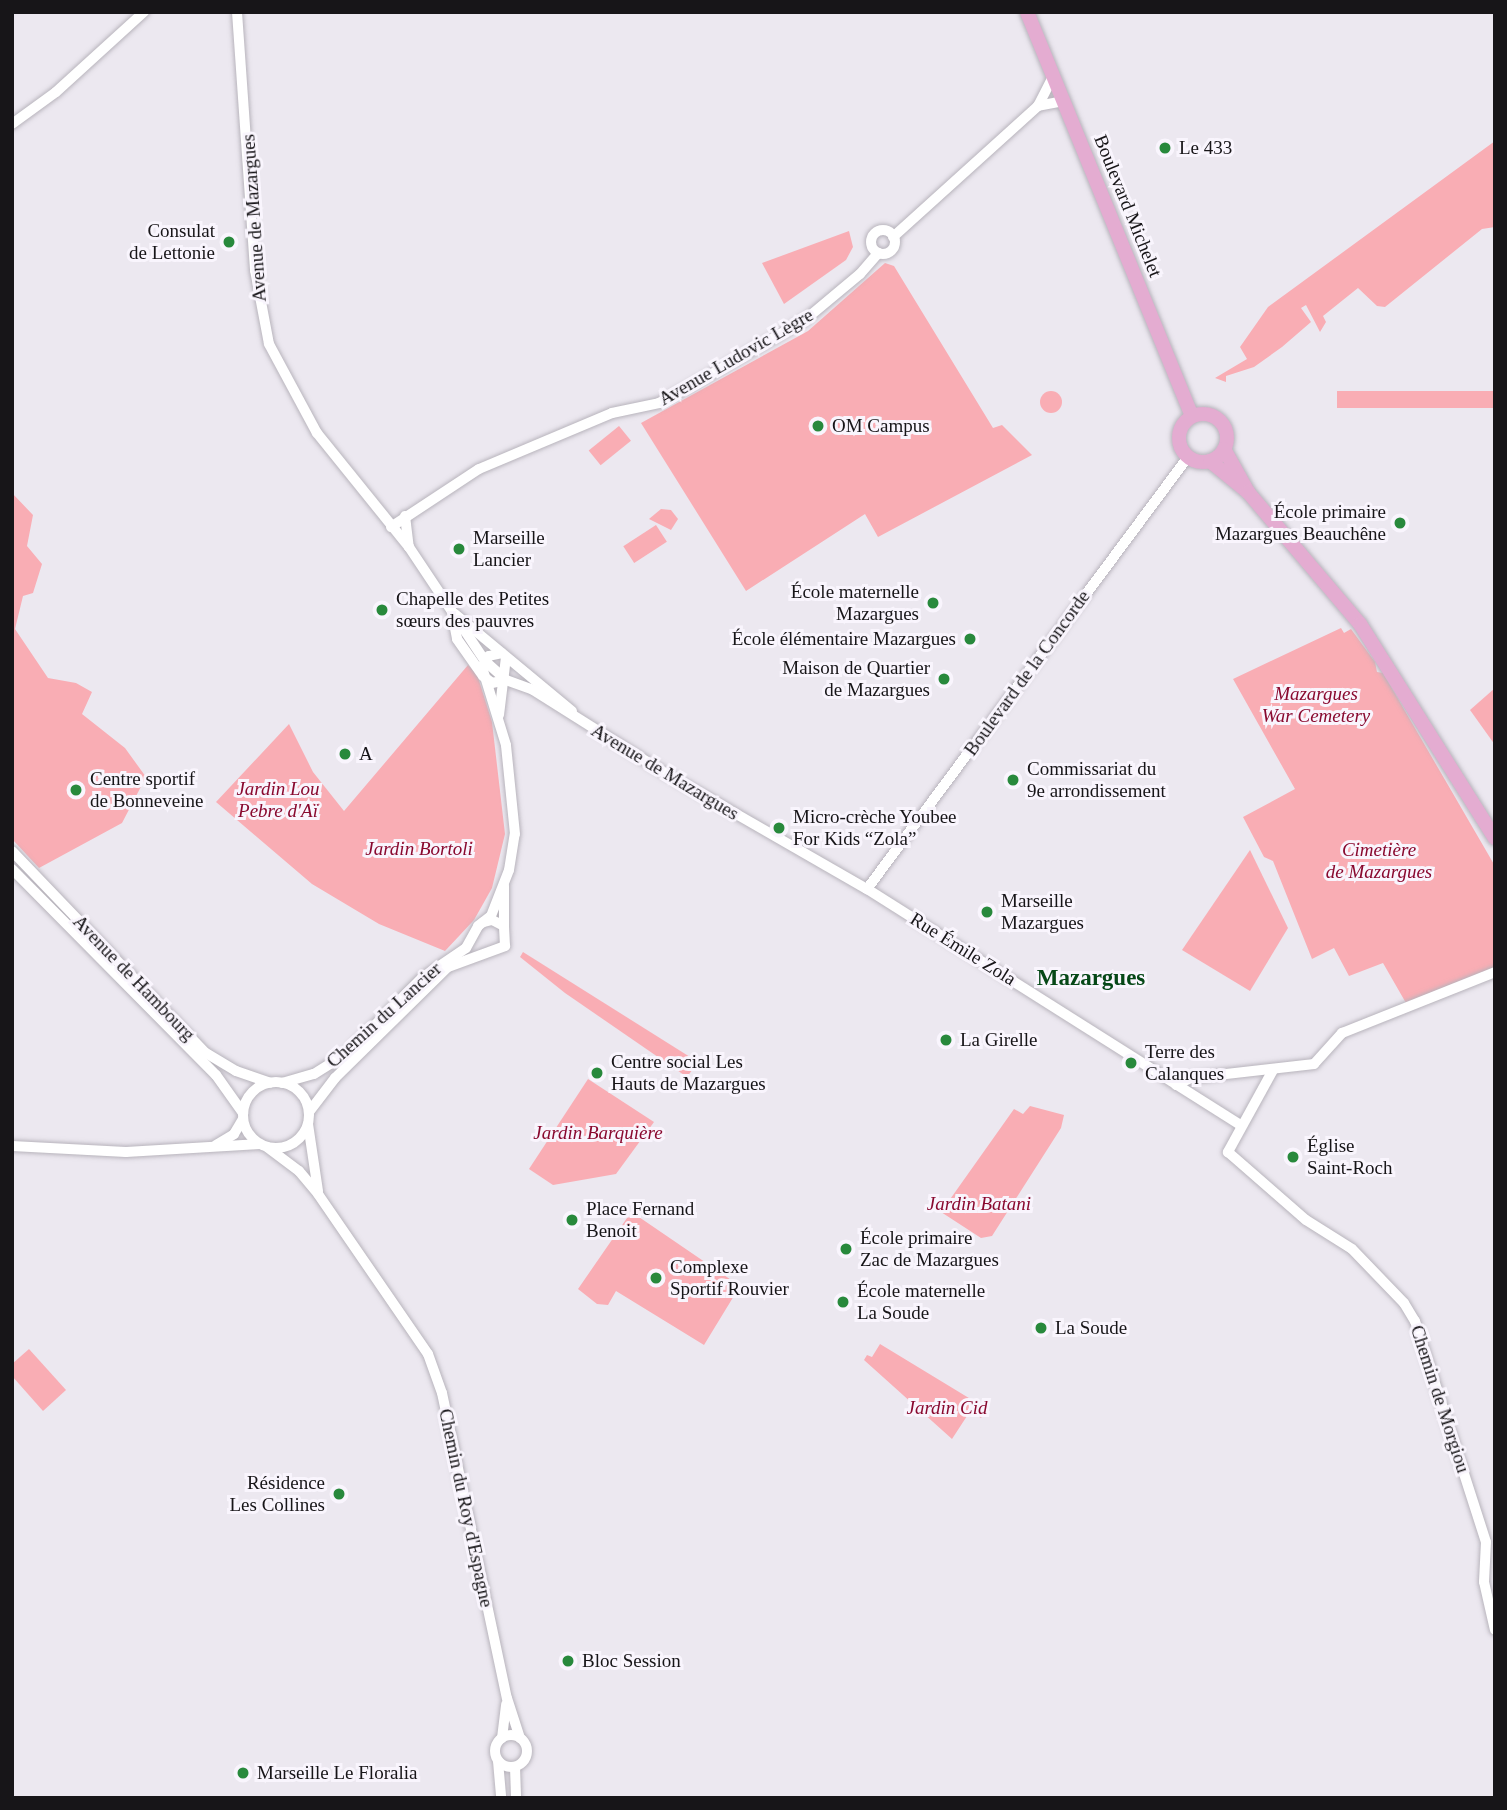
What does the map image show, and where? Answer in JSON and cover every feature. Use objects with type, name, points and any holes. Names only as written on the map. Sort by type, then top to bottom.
[{"type":"main road","name":"Boulevard Michelet","points":[[1027,12],[1192,415]]},
{"type":"main road","points":[[1210,461],[1224,449],[1227,436],[1222,423],[1209,414],[1192,415],[1178,435],[1188,457],[1210,461],[1248,492],[1360,624],[1421,715],[1494,840]]},
{"type":"main road","points":[[1224,449],[1248,492]]},
{"type":"street","points":[[12,124],[56,92],[144,12]]},
{"type":"street","name":"Avenue de Mazargues","points":[[237,12],[255,270],[269,344],[317,433],[408,547],[448,609],[457,639],[483,676],[492,683],[506,680]]},
{"type":"street","points":[[893,237],[884,231],[874,234],[872,247],[878,253],[889,252],[893,237],[1038,106],[1053,76]]},
{"type":"street","points":[[1038,106],[1063,101]]},
{"type":"street","name":"Avenue Ludovic Lègre","points":[[391,527],[479,469],[600,417],[659,403],[691,386],[806,319],[860,274],[878,253]]},
{"type":"street","name":"Boulevard de la Concorde","points":[[867,889],[1188,457]]},
{"type":"street","name":"Avenue de Mazargues","points":[[405,516],[408,547]]},
{"type":"street","name":"Avenue de Mazargues","points":[[448,609],[561,698],[578,718]]},
{"type":"street","name":"Avenue de Mazargues","points":[[453,621],[485,662],[506,680],[533,690],[752,825]]},
{"type":"street","points":[[499,715],[506,680],[504,655],[485,662],[483,676],[499,715],[515,818],[512,859],[504,886],[491,916],[482,922],[475,932],[477,944],[486,952],[505,946],[508,936],[504,926],[504,886]]},
{"type":"street","name":"Rue Émile Zola","points":[[752,825],[867,889],[1240,1125]]},
{"type":"street","name":"Avenue de Hambourg","points":[[12,851],[206,1052],[236,1071],[276,1083]]},
{"type":"street","name":"Avenue de Hambourg","points":[[12,869],[216,1075],[243,1116]]},
{"type":"street","points":[[482,922],[492,920],[504,926]]},
{"type":"street","name":"Chemin du Lancier","points":[[276,1083],[314,1074],[346,1054],[422,978],[466,948],[475,932]]},
{"type":"street","name":"Chemin du Lancier","points":[[308,1117],[329,1084],[448,967],[486,952]]},
{"type":"street","points":[[1176,1085],[1191,1078],[1273,1070],[1319,1060],[1346,1032],[1495,972]]},
{"type":"street","points":[[1240,1125],[1273,1070]]},
{"type":"street","points":[[204,1149],[226,1141],[243,1116],[251,1093],[276,1083],[300,1093],[308,1117],[318,1194]]},
{"type":"street","points":[[243,1116],[248,1134],[299,1171],[318,1194]]},
{"type":"street","points":[[14,1145],[126,1152],[263,1146],[277,1148],[297,1140],[308,1117]]},
{"type":"street","name":"Chemin de Morgiou","points":[[1240,1125],[1228,1152],[1306,1220],[1352,1249],[1415,1321],[1486,1542],[1484,1582],[1495,1630]]},
{"type":"street","name":"Chemin du Roy d'Espagne","points":[[318,1194],[428,1354],[442,1393],[507,1698],[520,1738]]},
{"type":"street","name":"Chemin du Roy d'Espagne","points":[[502,1738],[507,1698]]},
{"type":"street","points":[[501,1798],[495,1748],[502,1738],[520,1738],[527,1755],[514,1767]]},
{"type":"street","points":[[498,1761],[514,1767]]},
{"type":"street","points":[[514,1767],[516,1798]]},
{"type":"green space","points":[[1495,141],[1495,227],[1482,229],[1385,307],[1377,306],[1358,288],[1323,316],[1326,322],[1320,332],[1306,305],[1301,308],[1311,322],[1282,347],[1254,367],[1226,376],[1226,382],[1215,378],[1247,359],[1240,347],[1268,307]]},
{"type":"green space","points":[[849,231],[853,247],[846,260],[784,304],[762,263]]},
{"type":"green space","name":"OM Campus","points":[[885,263],[894,266],[993,428],[1002,425],[1032,455],[878,537],[865,514],[746,591],[641,423],[808,331]]},
{"type":"green space","points":[[1051,391],[1059,394],[1062,402],[1059,410],[1051,413],[1043,410],[1040,402],[1043,394]]},
{"type":"green space","points":[[1337,391],[1495,391],[1495,408],[1337,408]]},
{"type":"green space","points":[[619,426],[631,441],[601,465],[589,451]]},
{"type":"green space","name":"Centre sportif de Bonneveine","points":[[12,493],[33,515],[27,546],[42,564],[33,593],[23,596],[15,629],[48,678],[76,683],[92,692],[82,714],[125,748],[146,777],[122,823],[39,868],[12,839]]},
{"type":"green space","points":[[661,509],[671,510],[678,519],[671,530],[649,519]]},
{"type":"green space","points":[[656,525],[667,542],[634,563],[623,546]]},
{"type":"green space","name":"Cimetière de Mazargues","points":[[1341,628],[1344,633],[1351,629],[1375,662],[1377,672],[1383,673],[1495,866],[1495,968],[1406,1003],[1383,963],[1349,976],[1334,948],[1312,959],[1273,861],[1264,857],[1243,817],[1295,789],[1233,679]]},
{"type":"green space","name":"Jardin Bortoli","points":[[468,665],[477,674],[492,722],[505,834],[492,888],[474,920],[445,951],[379,924],[312,884],[216,802],[289,724],[313,772],[344,811]]},
{"type":"green space","points":[[1495,688],[1495,745],[1470,710]]},
{"type":"green space","name":"Cimetière de Mazargues","points":[[1250,850],[1288,928],[1250,991],[1182,950]]},
{"type":"green space","points":[[523,952],[698,1062],[687,1077],[565,993],[520,957]]},
{"type":"green space","name":"Jardin Barquière","points":[[588,1079],[654,1122],[616,1174],[553,1185],[529,1169]]},
{"type":"green space","name":"Jardin Batani","points":[[1030,1106],[1064,1115],[1061,1128],[992,1236],[981,1238],[941,1212],[1014,1109],[1023,1114]]},
{"type":"green space","name":"Complexe Sportif Rouvier","points":[[636,1215],[740,1286],[704,1345],[616,1291],[608,1305],[597,1304],[578,1289],[627,1218]]},
{"type":"green space","name":"Jardin Cid","points":[[880,1344],[987,1409],[981,1418],[973,1413],[967,1416],[952,1439],[864,1360],[867,1355],[872,1357]]},
{"type":"green space","points":[[29,1349],[66,1390],[43,1411],[12,1376],[12,1364]]},
{"type":"place","name":"Le 433","points":[[1165,148]]},
{"type":"place","name":"Consulat de Lettonie","points":[[229,242]]},
{"type":"place","name":"OM Campus","points":[[818,426]]},
{"type":"place","name":"École primaire Mazargues Beauchêne","points":[[1400,523]]},
{"type":"place","name":"Marseille Lancier","points":[[459,549]]},
{"type":"place","name":"École maternelle Mazargues","points":[[933,603]]},
{"type":"place","name":"Chapelle des Petites sœurs des pauvres","points":[[382,610]]},
{"type":"place","name":"École élémentaire Mazargues","points":[[970,639]]},
{"type":"place","name":"Maison de Quartier de Mazargues","points":[[944,679]]},
{"type":"place","name":"A","points":[[345,754]]},
{"type":"place","name":"Commissariat du 9e arrondissement","points":[[1013,780]]},
{"type":"place","name":"Centre sportif de Bonneveine","points":[[76,790]]},
{"type":"place","name":"Micro-crèche Youbee For Kids “Zola”","points":[[779,828]]},
{"type":"place","name":"Marseille Mazargues","points":[[987,912]]},
{"type":"place","name":"La Girelle","points":[[946,1040]]},
{"type":"place","name":"Terre des Calanques","points":[[1131,1063]]},
{"type":"place","name":"Centre social Les Hauts de Mazargues","points":[[597,1073]]},
{"type":"place","name":"Église Saint-Roch","points":[[1293,1157]]},
{"type":"place","name":"Place Fernand Benoit","points":[[572,1220]]},
{"type":"place","name":"École primaire Zac de Mazargues","points":[[846,1249]]},
{"type":"place","name":"Complexe Sportif Rouvier","points":[[656,1278]]},
{"type":"place","name":"École maternelle La Soude","points":[[843,1302]]},
{"type":"place","name":"La Soude","points":[[1041,1328]]},
{"type":"place","name":"Résidence Les Collines","points":[[339,1494]]},
{"type":"place","name":"Bloc Session","points":[[568,1661]]},
{"type":"place","name":"Marseille Le Floralia","points":[[243,1773]]},
{"type":"district","name":"Mazargues","points":[[1091,978]]},
{"type":"park label","name":"Mazargues War Cemetery","points":[[1316,705]]},
{"type":"park label","name":"Jardin Lou Pebre d'Aï","points":[[278,800]]}]
